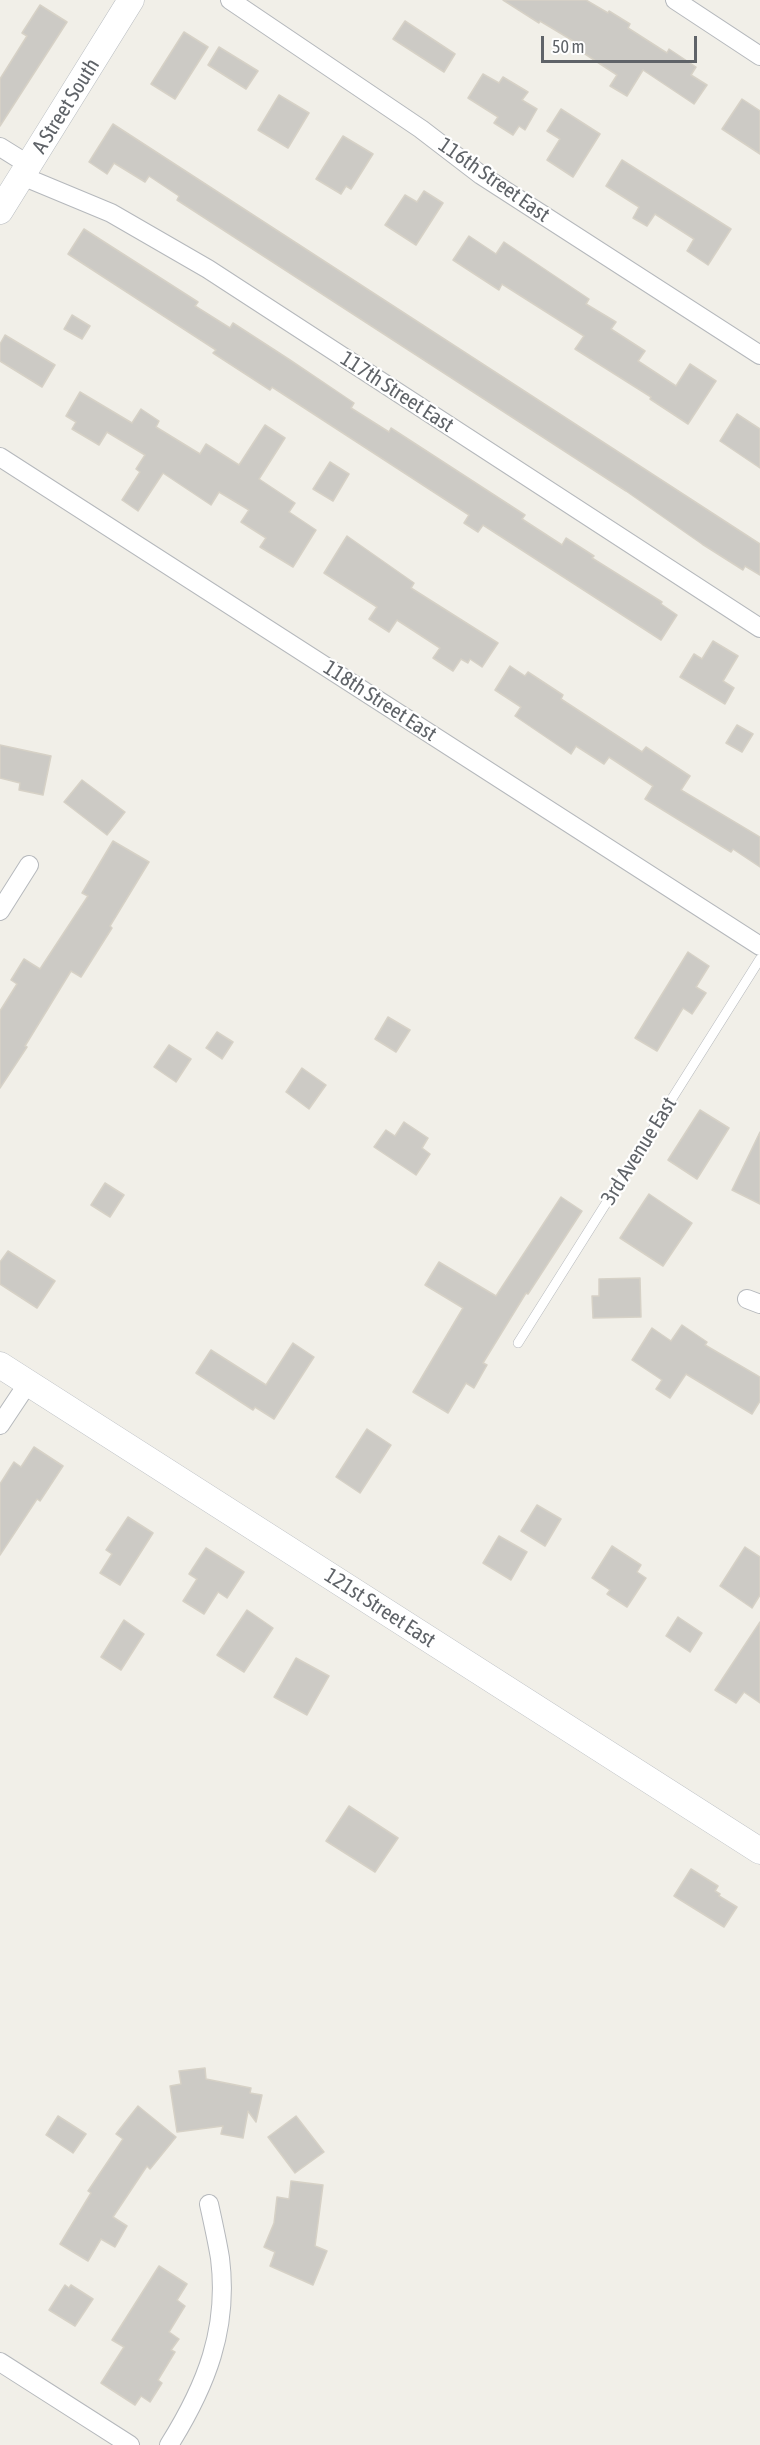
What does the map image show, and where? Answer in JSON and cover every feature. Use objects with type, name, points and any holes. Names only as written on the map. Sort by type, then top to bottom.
[{"type":"street","name":"A Street South","points":[[0,211],[131,0]]},
{"type":"street","name":"116th Street East","points":[[230,0],[421,129],[481,175],[760,355]]},
{"type":"street","points":[[675,0],[760,56]]},
{"type":"street","name":"117th Street East","points":[[0,147],[26,171],[111,213],[208,269],[760,628]]},
{"type":"street","name":"118th Street East","points":[[0,457],[760,946]]},
{"type":"street","points":[[0,911],[29,865]]},
{"type":"street","name":"121st Street East","points":[[0,1365],[760,1851]]},
{"type":"street","points":[[0,1425],[28,1383]]},
{"type":"street","points":[[169,2445],[197,2395],[216,2349],[222,2288],[220,2258],[209,2204]]},
{"type":"street","points":[[0,2362],[130,2445]]},
{"type":"lane","name":"3rd Avenue East","points":[[518,1342],[760,959]]},
{"type":"building","points":[[503,0],[586,0],[630,24],[628,28],[667,53],[669,49],[696,67],[691,75],[707,85],[694,104],[643,70],[627,96],[610,86],[617,75],[582,52],[585,48]]},
{"type":"building","points":[[40,5],[67,22],[0,126],[0,79],[27,36],[22,33]]},
{"type":"building","points":[[405,21],[455,54],[444,72],[393,39]]},
{"type":"building","points":[[184,32],[208,47],[175,99],[151,84]]},
{"type":"building","points":[[219,47],[258,71],[246,89],[208,65]]},
{"type":"building","points":[[483,74],[499,83],[503,77],[528,92],[522,100],[537,109],[525,130],[519,126],[513,135],[494,123],[498,117],[468,98]]},
{"type":"building","points":[[279,95],[309,113],[288,148],[258,130]]},
{"type":"building","points":[[742,99],[760,111],[760,154],[722,129]]},
{"type":"building","points":[[561,109],[600,134],[573,177],[547,160],[560,139],[547,131]]},
{"type":"building","points":[[113,124],[760,544],[760,575],[745,566],[743,570],[702,544],[626,491],[177,200],[179,196],[149,176],[145,182],[114,163],[107,174],[89,162]]},
{"type":"building","points":[[343,136],[373,154],[351,189],[346,186],[341,194],[316,179]]},
{"type":"building","points":[[622,160],[731,229],[708,265],[687,251],[694,239],[655,214],[647,226],[633,218],[639,207],[606,186]]},
{"type":"building","points":[[424,191],[443,203],[416,245],[385,225],[405,195],[417,202]]},
{"type":"building","points":[[84,229],[198,302],[195,306],[230,328],[233,323],[290,360],[354,403],[351,408],[389,432],[391,428],[525,515],[522,519],[562,545],[566,538],[594,556],[592,558],[662,602],[661,604],[677,615],[661,640],[483,525],[478,532],[464,523],[469,515],[272,387],[270,390],[213,353],[216,350],[68,254]]},
{"type":"building","points":[[469,236],[496,254],[504,242],[589,299],[586,304],[616,322],[611,329],[645,351],[638,361],[676,386],[690,364],[716,381],[688,424],[650,399],[651,397],[575,349],[584,336],[502,284],[499,290],[453,260]]},
{"type":"building","points":[[72,315],[90,326],[82,339],[64,329]]},
{"type":"building","points":[[5,335],[55,365],[42,387],[0,361],[0,344]]},
{"type":"building","points":[[80,392],[132,423],[141,409],[159,421],[156,427],[200,454],[206,444],[239,465],[265,425],[285,438],[259,479],[295,503],[289,512],[316,530],[293,567],[260,547],[266,538],[241,522],[249,510],[219,492],[211,505],[163,473],[138,511],[122,500],[140,472],[136,469],[145,455],[107,432],[99,445],[72,429],[76,422],[66,416]]},
{"type":"building","points":[[737,414],[760,429],[760,468],[720,441]]},
{"type":"building","points":[[330,462],[349,474],[333,501],[313,489]]},
{"type":"building","points":[[347,536],[414,583],[411,588],[498,643],[482,667],[470,659],[468,663],[461,659],[453,671],[433,658],[440,648],[397,620],[389,632],[369,619],[377,607],[324,573]]},
{"type":"building","points":[[713,641],[738,656],[723,681],[734,688],[725,704],[680,677],[694,654],[702,659]]},
{"type":"building","points":[[510,666],[525,676],[528,672],[563,695],[561,699],[642,752],[646,747],[690,776],[681,790],[760,837],[760,867],[733,849],[731,852],[645,799],[653,786],[609,757],[604,764],[576,746],[571,754],[515,716],[521,707],[495,690]]},
{"type":"building","points":[[737,725],[753,734],[742,752],[726,743]]},
{"type":"building","points":[[0,745],[51,756],[43,795],[19,790],[20,783],[0,778]]},
{"type":"building","points":[[82,780],[125,812],[107,835],[64,802]]},
{"type":"building","points":[[113,841],[149,862],[81,977],[71,971],[25,1046],[27,1047],[0,1088],[0,1011],[17,984],[11,980],[24,959],[40,969],[88,896],[82,893]]},
{"type":"building","points":[[688,952],[709,966],[696,987],[706,993],[692,1014],[683,1008],[657,1051],[635,1038]]},
{"type":"building","points":[[388,1017],[410,1030],[396,1052],[375,1039]]},
{"type":"building","points":[[217,1032],[233,1042],[222,1059],[206,1048]]},
{"type":"building","points":[[169,1045],[191,1059],[176,1082],[154,1067]]},
{"type":"building","points":[[302,1068],[326,1085],[309,1109],[286,1092]]},
{"type":"building","points":[[700,1110],[729,1128],[697,1179],[668,1160]]},
{"type":"building","points":[[404,1122],[428,1138],[422,1148],[430,1154],[416,1175],[374,1147],[386,1130],[395,1136]]},
{"type":"building","points":[[760,1132],[760,1204],[732,1190]]},
{"type":"building","points":[[105,1183],[124,1195],[110,1217],[91,1205]]},
{"type":"building","points":[[649,1194],[692,1223],[663,1266],[620,1238]]},
{"type":"building","points":[[561,1197],[582,1211],[528,1294],[526,1293],[483,1363],[487,1365],[474,1388],[466,1383],[448,1413],[413,1392],[463,1308],[425,1285],[439,1262],[496,1296]]},
{"type":"building","points":[[8,1251],[55,1281],[37,1308],[0,1284],[0,1262]]},
{"type":"building","points":[[640,1278],[641,1317],[593,1318],[592,1296],[599,1296],[599,1279]]},
{"type":"building","points":[[682,1325],[707,1342],[705,1345],[760,1377],[760,1401],[752,1414],[686,1374],[670,1398],[656,1389],[662,1380],[632,1360],[652,1328],[671,1341]]},
{"type":"building","points":[[293,1343],[314,1357],[274,1419],[255,1407],[253,1410],[196,1373],[211,1350],[266,1385]]},
{"type":"building","points":[[367,1429],[391,1445],[360,1493],[336,1477]]},
{"type":"building","points":[[34,1447],[63,1466],[40,1501],[37,1499],[0,1555],[0,1484],[14,1462],[21,1467]]},
{"type":"building","points":[[537,1505],[561,1519],[545,1546],[521,1531]]},
{"type":"building","points":[[128,1517],[153,1533],[120,1585],[100,1573],[112,1554],[106,1550]]},
{"type":"building","points":[[499,1536],[527,1552],[511,1580],[483,1563]]},
{"type":"building","points":[[612,1546],[641,1565],[637,1572],[646,1578],[627,1607],[607,1594],[610,1590],[592,1578]]},
{"type":"building","points":[[745,1547],[760,1557],[760,1595],[752,1608],[720,1586]]},
{"type":"building","points":[[206,1548],[244,1572],[227,1598],[218,1592],[204,1614],[183,1601],[197,1579],[189,1574]]},
{"type":"building","points":[[247,1610],[273,1628],[244,1672],[217,1655]]},
{"type":"building","points":[[678,1617],[702,1633],[690,1652],[666,1636]]},
{"type":"building","points":[[124,1620],[144,1634],[121,1670],[101,1657]]},
{"type":"building","points":[[760,1622],[760,1703],[744,1692],[736,1703],[715,1690]]},
{"type":"building","points":[[296,1658],[329,1676],[307,1715],[274,1697]]},
{"type":"building","points":[[349,1806],[398,1838],[375,1872],[326,1841]]},
{"type":"building","points":[[691,1869],[718,1886],[715,1891],[720,1894],[719,1896],[737,1907],[724,1927],[674,1896]]},
{"type":"building","points":[[205,2068],[206,2079],[251,2088],[250,2093],[262,2095],[256,2122],[248,2111],[243,2138],[221,2134],[223,2126],[177,2132],[170,2086],[181,2084],[179,2071]]},
{"type":"building","points":[[138,2106],[176,2137],[150,2169],[147,2166],[113,2217],[127,2226],[115,2247],[101,2239],[88,2261],[60,2244],[91,2193],[88,2191],[123,2139],[116,2134]]},
{"type":"building","points":[[58,2116],[86,2134],[73,2153],[46,2135]]},
{"type":"building","points":[[296,2116],[324,2152],[295,2173],[268,2137]]},
{"type":"building","points":[[291,2181],[323,2185],[315,2246],[327,2251],[313,2285],[270,2266],[275,2252],[264,2247],[274,2223],[277,2197],[289,2199]]},
{"type":"building","points":[[159,2266],[187,2284],[177,2300],[185,2306],[169,2332],[179,2339],[171,2350],[175,2352],[158,2380],[162,2383],[150,2402],[141,2396],[135,2405],[101,2383],[124,2347],[112,2340]]},
{"type":"building","points":[[65,2285],[69,2288],[71,2285],[93,2299],[75,2326],[49,2310]]}]
